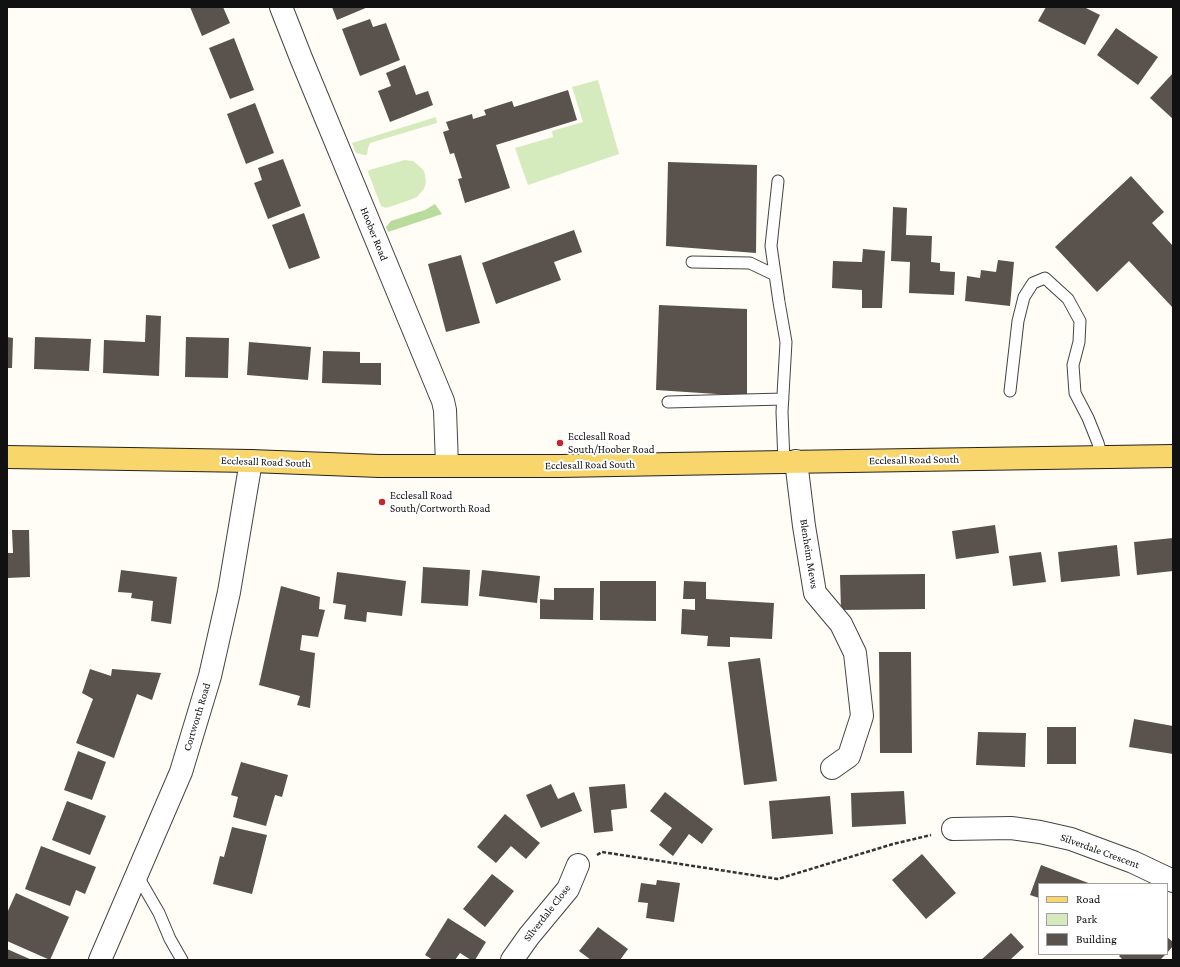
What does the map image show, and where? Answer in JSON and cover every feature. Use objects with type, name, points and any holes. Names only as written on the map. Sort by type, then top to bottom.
[{"type":"main road","name":"Ecclesall Road South","points":[[7,457],[251,461],[379,466],[560,466],[1173,456]]},
{"type":"street","name":"Hoober Road","points":[[281,7],[443,401],[445,410],[447,465]]},
{"type":"street","name":"Cortworth Road","points":[[100,960],[181,772],[210,676],[229,592],[251,461]]},
{"type":"street","name":"Blenheim Mews","points":[[790,462],[804,526],[815,593],[841,624],[854,653],[862,716],[849,756],[832,768]]},
{"type":"street","name":"Silverdale Crescent","points":[[953,829],[1010,828],[1040,832],[1071,839],[1133,862],[1173,881]]},
{"type":"street","name":"Silverdale Close","points":[[512,960],[529,936],[568,889],[578,865]]},
{"type":"lane","points":[[778,181],[771,246],[786,342],[782,412],[790,462]]},
{"type":"lane","points":[[692,262],[750,263],[775,275]]},
{"type":"lane","points":[[1010,392],[1018,321],[1024,297],[1033,283],[1045,278],[1068,299],[1080,321],[1079,342],[1073,366],[1075,393],[1098,443],[1102,458]]},
{"type":"lane","points":[[668,402],[783,399]]},
{"type":"lane","points":[[137,875],[159,913],[170,939],[182,960]]},
{"type":"path","points":[[578,865],[602,852],[778,879],[893,844],[953,829]]},
{"type":"green space","points":[[598,80],[619,154],[528,185],[515,148],[553,137],[552,131],[583,122],[572,87]]},
{"type":"green space","points":[[436,117],[437,123],[370,143],[367,155],[356,153],[352,143]]},
{"type":"green space","points":[[405,160],[413,161],[424,171],[426,182],[424,189],[417,197],[407,201],[386,208],[381,206],[368,172],[369,170]]},
{"type":"green space","points":[[435,204],[442,214],[388,232],[386,227],[391,221],[425,210]]},
{"type":"building","points":[[190,7],[223,7],[230,23],[202,36]]},
{"type":"building","points":[[332,7],[368,7],[337,20]]},
{"type":"building","points":[[1046,7],[1084,7],[1100,15],[1085,45],[1038,21]]},
{"type":"building","points":[[370,19],[373,27],[386,23],[400,60],[360,76],[342,29]]},
{"type":"building","points":[[1116,28],[1158,57],[1138,85],[1097,55]]},
{"type":"building","points":[[234,38],[254,90],[230,99],[209,48]]},
{"type":"building","points":[[405,65],[416,95],[428,91],[433,105],[390,122],[378,91],[391,86],[386,73]]},
{"type":"building","points":[[1173,73],[1173,119],[1150,98]]},
{"type":"building","points":[[568,90],[577,120],[496,145],[510,188],[465,203],[458,179],[462,178],[454,153],[450,154],[443,132],[449,130],[446,122],[472,114],[473,119],[486,115],[484,110],[512,101],[514,107]]},
{"type":"building","points":[[255,103],[274,153],[246,164],[227,114]]},
{"type":"building","points":[[283,159],[301,206],[268,219],[254,183],[262,180],[258,168]]},
{"type":"building","points":[[668,162],[757,165],[756,253],[666,246]]},
{"type":"building","points":[[1131,176],[1164,212],[1152,223],[1173,246],[1173,308],[1129,261],[1097,292],[1055,247]]},
{"type":"building","points":[[893,207],[907,208],[906,235],[932,236],[931,262],[940,263],[940,271],[955,272],[954,295],[909,293],[910,262],[891,261]]},
{"type":"building","points":[[304,213],[320,258],[289,269],[272,225]]},
{"type":"building","points":[[574,230],[582,252],[554,262],[561,280],[496,304],[482,263]]},
{"type":"building","points":[[863,249],[885,251],[882,308],[862,308],[862,290],[832,288],[833,261],[862,262]]},
{"type":"building","points":[[461,255],[480,323],[446,332],[428,264]]},
{"type":"building","points":[[998,260],[1014,262],[1010,306],[965,301],[967,276],[980,278],[981,270],[996,272]]},
{"type":"building","points":[[659,305],[747,309],[747,396],[656,390]]},
{"type":"building","points":[[146,315],[161,316],[159,376],[103,373],[104,340],[145,342]]},
{"type":"building","points":[[7,337],[13,338],[12,368],[7,368]]},
{"type":"building","points":[[35,337],[91,339],[89,371],[34,369]]},
{"type":"building","points":[[186,337],[229,338],[228,378],[185,377]]},
{"type":"building","points":[[249,342],[311,347],[308,380],[247,375]]},
{"type":"building","points":[[323,351],[360,352],[360,363],[381,363],[381,385],[322,383]]},
{"type":"building","points":[[995,525],[999,553],[956,559],[952,531]]},
{"type":"building","points":[[12,530],[29,530],[30,577],[7,578],[7,553],[13,553]]},
{"type":"building","points":[[1173,538],[1173,571],[1137,575],[1134,542]]},
{"type":"building","points":[[1117,545],[1120,576],[1061,582],[1058,552]]},
{"type":"building","points":[[1041,552],[1046,582],[1013,586],[1009,556]]},
{"type":"building","points":[[423,567],[470,570],[468,606],[421,603]]},
{"type":"building","points":[[121,570],[177,577],[171,624],[151,621],[153,601],[131,598],[132,593],[118,592]]},
{"type":"building","points":[[482,570],[540,576],[537,603],[479,596]]},
{"type":"building","points":[[337,572],[406,581],[402,616],[367,612],[366,622],[344,619],[346,605],[333,603]]},
{"type":"building","points":[[925,574],[925,609],[841,610],[840,575]]},
{"type":"building","points":[[600,581],[656,581],[656,621],[600,620]]},
{"type":"building","points":[[684,581],[706,582],[706,599],[774,603],[772,639],[730,637],[730,647],[707,646],[708,636],[681,634],[682,609],[695,610],[695,599],[683,599]]},
{"type":"building","points":[[281,586],[320,597],[319,609],[325,610],[318,637],[302,635],[300,650],[315,653],[310,708],[297,705],[300,696],[259,685]]},
{"type":"building","points":[[554,588],[594,588],[593,620],[540,619],[540,599],[554,600]]},
{"type":"building","points":[[879,652],[911,652],[912,753],[880,753]]},
{"type":"building","points":[[760,658],[777,781],[744,785],[728,662]]},
{"type":"building","points":[[90,669],[111,676],[112,669],[161,673],[152,700],[137,694],[114,758],[76,743],[93,699],[82,693]]},
{"type":"building","points":[[1134,719],[1173,726],[1173,754],[1129,747]]},
{"type":"building","points":[[1047,727],[1076,727],[1076,764],[1047,764]]},
{"type":"building","points":[[978,732],[1026,733],[1025,767],[976,765]]},
{"type":"building","points":[[78,751],[106,762],[92,800],[64,790]]},
{"type":"building","points":[[241,762],[288,775],[282,797],[275,795],[266,826],[233,817],[238,797],[231,795]]},
{"type":"building","points":[[551,784],[558,799],[574,792],[582,811],[541,828],[526,795]]},
{"type":"building","points":[[625,784],[627,808],[611,810],[613,831],[594,833],[589,787]]},
{"type":"building","points":[[904,791],[906,824],[852,827],[851,793]]},
{"type":"building","points":[[665,792],[713,829],[702,844],[689,834],[673,856],[659,845],[672,828],[650,811]]},
{"type":"building","points":[[830,796],[833,834],[772,839],[769,801]]},
{"type":"building","points":[[67,801],[106,816],[90,855],[52,840]]},
{"type":"building","points":[[505,814],[540,843],[526,859],[511,846],[496,863],[477,847]]},
{"type":"building","points":[[232,827],[267,835],[252,894],[213,884],[220,856],[224,857]]},
{"type":"building","points":[[41,846],[96,867],[85,894],[76,890],[70,906],[25,889]]},
{"type":"building","points":[[922,854],[956,893],[926,919],[892,880]]},
{"type":"building","points":[[1041,865],[1088,883],[1038,883],[1038,898],[1030,895]]},
{"type":"building","points":[[492,874],[514,891],[485,927],[463,909]]},
{"type":"building","points":[[657,880],[680,883],[674,922],[646,918],[648,903],[638,902],[641,883],[656,885]]},
{"type":"building","points":[[16,893],[69,917],[50,960],[7,941],[7,913]]},
{"type":"building","points":[[448,918],[486,942],[475,960],[471,960],[460,953],[455,960],[433,960],[425,955]]},
{"type":"building","points":[[598,927],[628,949],[620,960],[591,960],[579,951]]},
{"type":"building","points":[[1011,933],[1024,947],[1010,960],[981,960]]},
{"type":"building","points":[[1168,938],[1173,942],[1173,946],[1168,952]]},
{"type":"building","points":[[7,949],[32,960],[7,960]]},
{"type":"building","points":[[1165,955],[1160,960],[1123,960],[1119,956]]},
{"type":"place","name":"Ecclesall Road South/Hoober Road","points":[[560,443]]},
{"type":"place","name":"Ecclesall Road South/Cortworth Road","points":[[382,502]]}]
